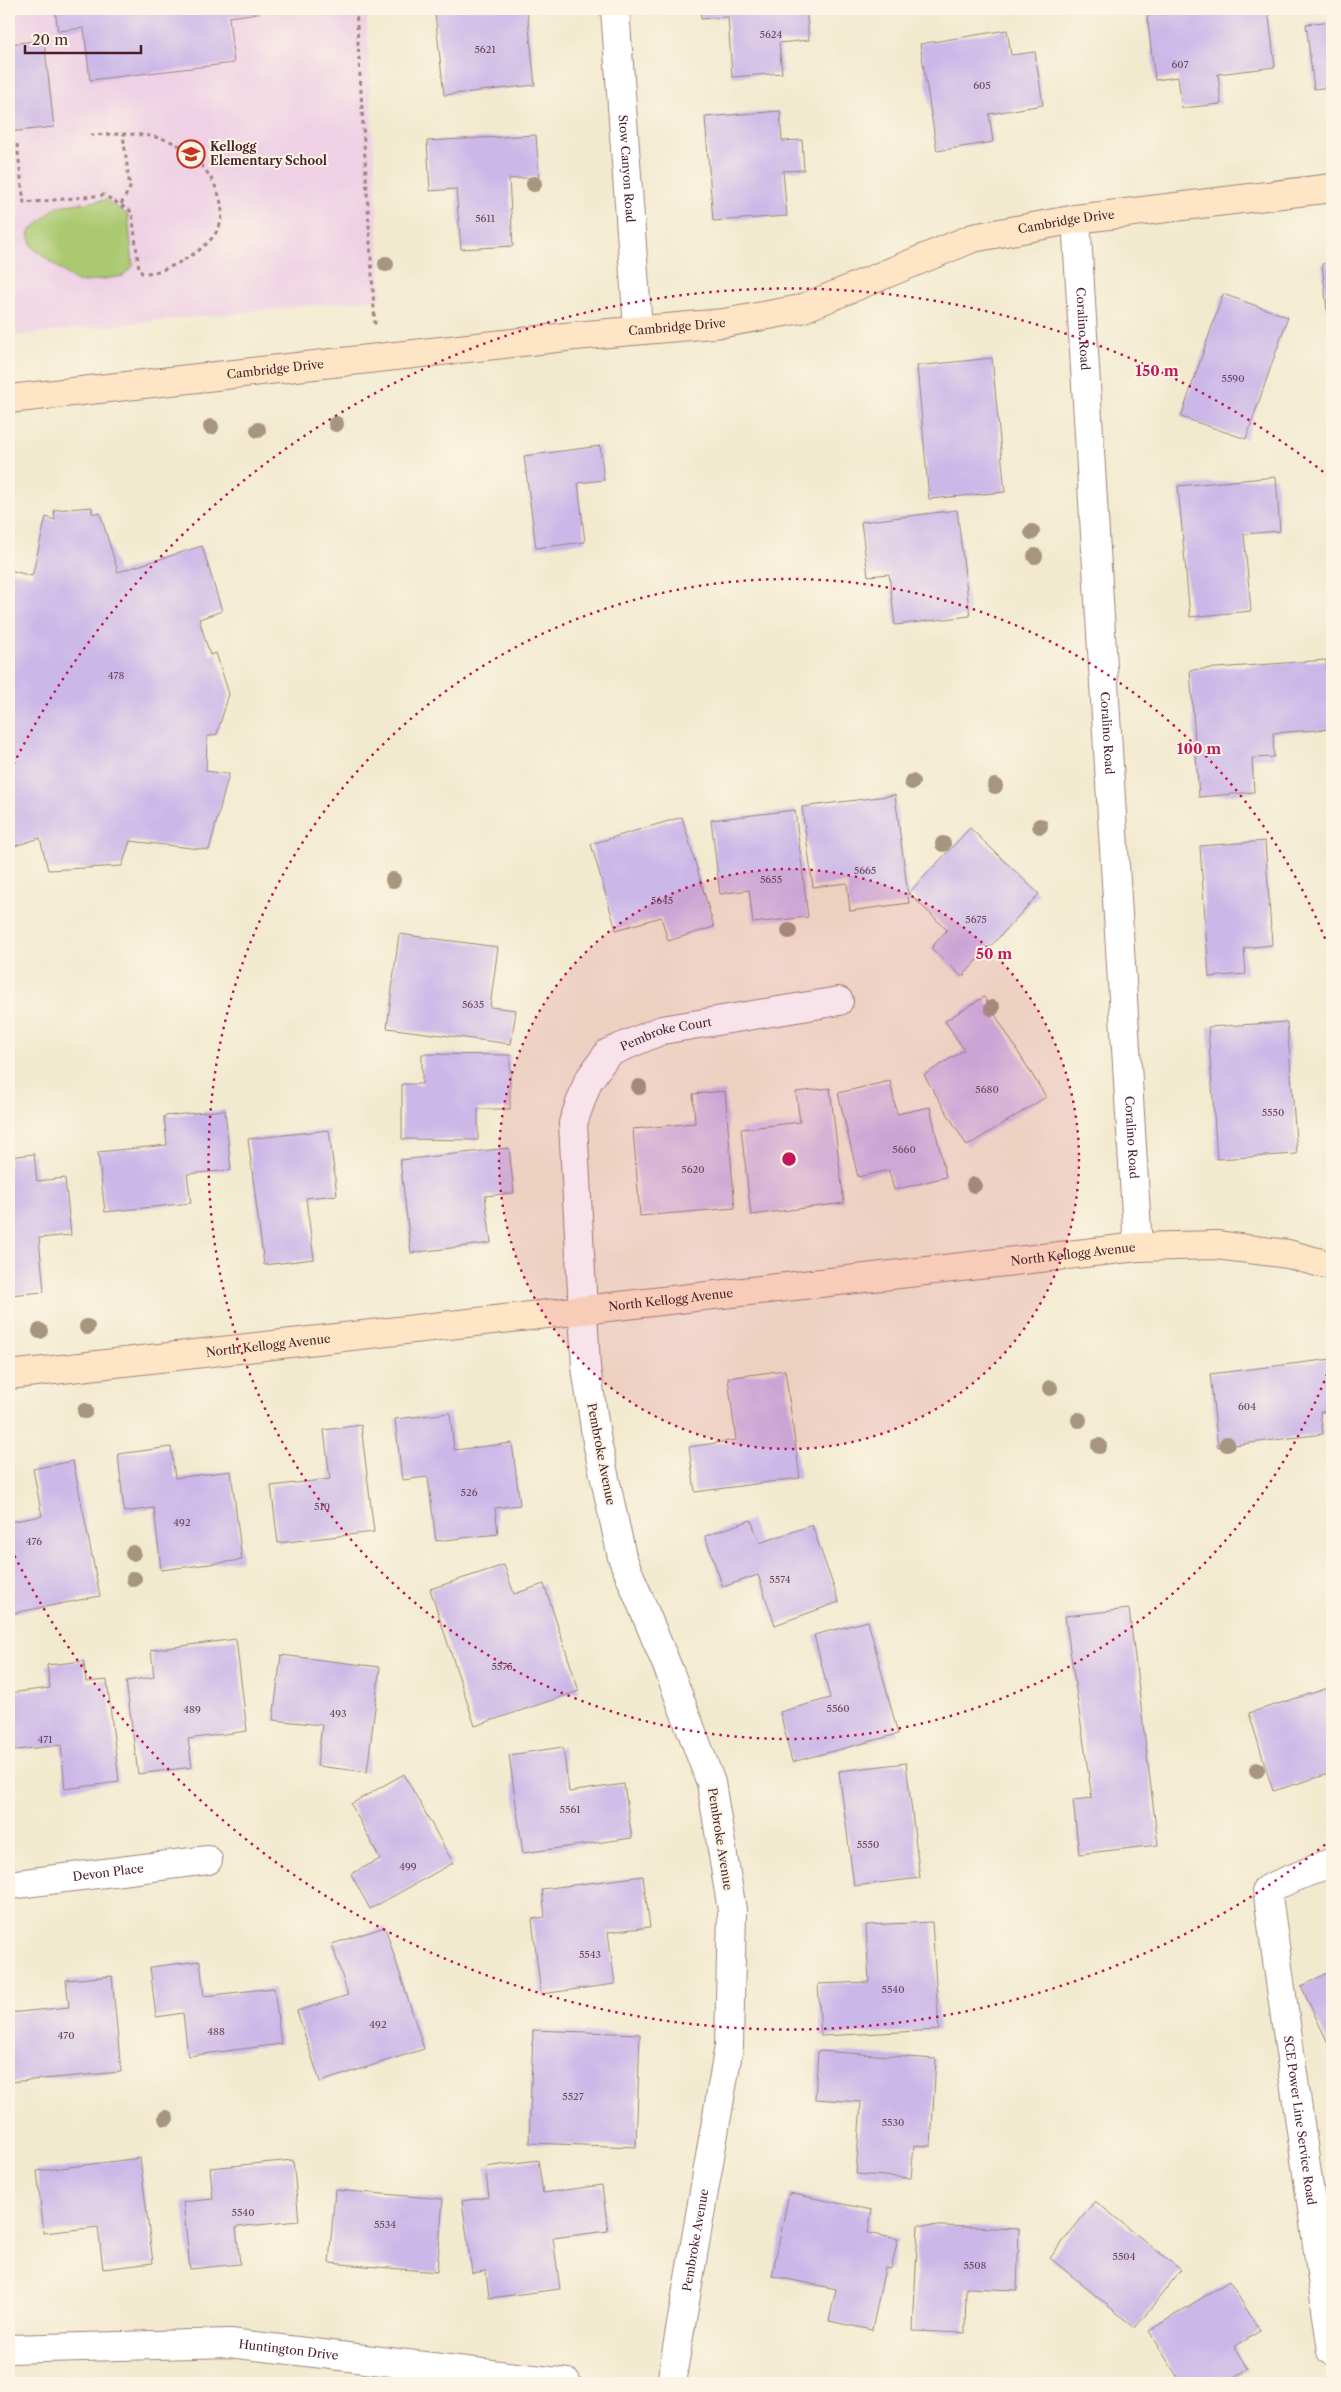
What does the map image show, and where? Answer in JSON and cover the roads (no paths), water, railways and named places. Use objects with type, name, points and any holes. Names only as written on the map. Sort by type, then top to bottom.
[{"type":"street","name":"Stow Canyon Road","points":[[615,9],[638,329]]},
{"type":"street","name":"Cambridge Drive","points":[[9,399],[638,329],[724,323],[801,309],[973,238],[1076,219],[1332,188]]},
{"type":"street","name":"Coralino Road","points":[[1076,219],[1138,1247]]},
{"type":"street","name":"Pembroke Court","points":[[583,1311],[573,1123],[588,1081],[608,1053],[662,1030],[840,1001]]},
{"type":"street","name":"North Kellogg Avenue","points":[[9,1375],[1138,1247],[1216,1245],[1288,1254],[1332,1266]]},
{"type":"street","name":"Pembroke Avenue","points":[[583,1311],[586,1367],[597,1442],[622,1557],[670,1673],[711,1784],[732,1910],[729,2046],[671,2383]]},
{"type":"street","name":"Devon Place","points":[[9,1885],[208,1860]]},
{"type":"street","name":"SCE Power Line Service Road","points":[[1332,1862],[1267,1889],[1332,2351]]},
{"type":"street","name":"Huntington Drive","points":[[9,2349],[230,2343],[567,2383]]},
{"type":"place","name":"Kellogg Elementary School","points":[[191,154]]}]
